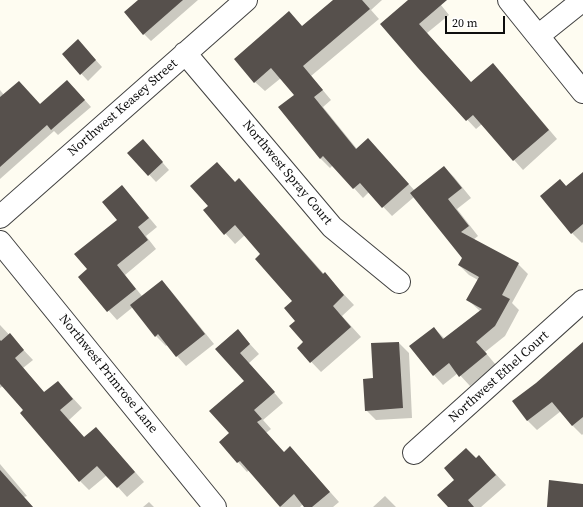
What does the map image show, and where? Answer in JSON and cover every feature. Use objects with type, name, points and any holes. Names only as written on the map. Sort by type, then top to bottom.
[{"type":"street","name":"Northwest Keasey Street","points":[[0,217],[246,0]]},
{"type":"street","points":[[509,0],[583,92]]},
{"type":"street","points":[[538,36],[582,0]]},
{"type":"street","name":"Northwest Spray Court","points":[[186,53],[332,227],[399,282]]},
{"type":"street","name":"Northwest Primrose Lane","points":[[0,242],[215,507]]},
{"type":"street","name":"Northwest Ethel Court","points":[[414,453],[583,301]]},
{"type":"building","points":[[138,0],[183,0],[143,35],[124,12]]},
{"type":"building","points":[[333,0],[362,0],[370,9],[303,66],[323,90],[314,97],[356,149],[368,138],[409,184],[382,208],[360,183],[353,189],[323,156],[320,159],[278,107],[294,95],[271,68],[254,83],[234,59],[289,11],[302,26]]},
{"type":"building","points":[[408,0],[447,0],[419,24],[471,82],[493,63],[549,130],[513,161],[473,115],[466,121],[380,24]]},
{"type":"building","points":[[78,39],[96,60],[80,75],[62,54]]},
{"type":"building","points":[[67,80],[85,100],[51,130],[47,125],[0,167],[0,97],[19,81],[40,104]]},
{"type":"building","points":[[143,139],[163,162],[148,176],[127,153]]},
{"type":"building","points":[[217,162],[235,182],[239,178],[323,274],[325,272],[344,295],[333,306],[351,327],[310,363],[297,348],[303,342],[289,326],[295,321],[284,308],[292,301],[255,259],[260,254],[235,225],[224,235],[203,210],[208,206],[190,186]]},
{"type":"building","points":[[444,166],[462,188],[448,199],[469,226],[461,232],[519,263],[502,295],[510,299],[495,326],[476,342],[487,354],[459,377],[449,363],[433,376],[409,346],[434,327],[443,339],[482,309],[466,300],[479,277],[458,265],[462,258],[410,193]]},
{"type":"building","points":[[583,172],[583,224],[571,234],[540,196],[560,179],[566,186]]},
{"type":"building","points":[[122,185],[149,218],[138,227],[148,240],[117,265],[136,289],[107,312],[78,277],[87,269],[74,254],[117,220],[102,202]]},
{"type":"building","points":[[162,280],[205,334],[176,357],[158,334],[155,337],[130,305]]},
{"type":"building","points":[[238,329],[250,344],[240,353],[275,392],[254,410],[262,419],[257,422],[284,452],[290,446],[330,492],[312,507],[304,507],[294,494],[280,507],[240,461],[237,463],[219,442],[229,433],[209,411],[244,381],[215,349]]},
{"type":"building","points":[[10,333],[24,350],[15,358],[44,392],[58,381],[73,399],[60,410],[84,437],[96,427],[135,472],[117,488],[97,466],[79,482],[20,413],[23,410],[0,384],[0,340],[1,341]]},
{"type":"building","points":[[399,342],[403,408],[365,411],[363,379],[373,378],[371,343]]},
{"type":"building","points":[[583,342],[583,417],[572,426],[552,402],[527,421],[512,401],[536,383]]},
{"type":"building","points":[[466,448],[476,458],[479,455],[496,475],[468,500],[474,507],[448,507],[437,495],[454,480],[444,468]]},
{"type":"building","points":[[0,470],[33,507],[0,507]]},
{"type":"building","points":[[549,480],[583,484],[583,507],[547,507]]}]
